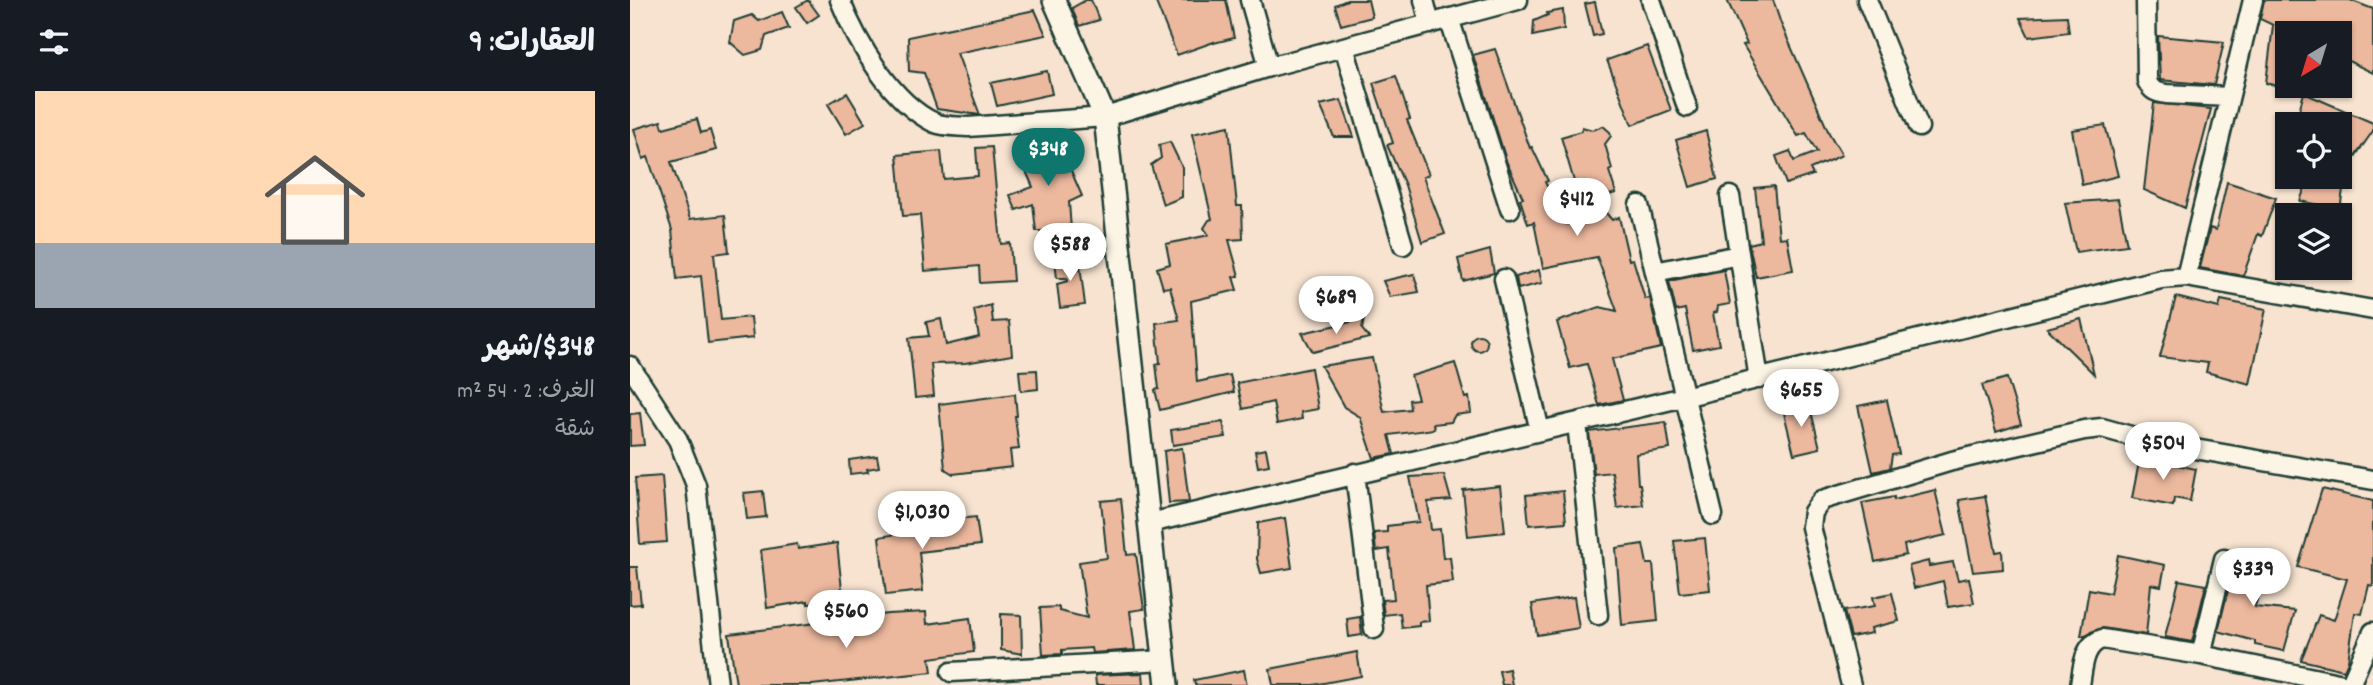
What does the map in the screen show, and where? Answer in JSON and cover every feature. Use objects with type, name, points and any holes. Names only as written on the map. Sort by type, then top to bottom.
[{"type":"main road","points":[[1054,0],[1105,117],[1167,685]]},
{"type":"street","points":[[841,0],[861,42],[908,104],[936,123],[968,127],[1105,117],[1269,67],[1518,0]]},
{"type":"street","points":[[1250,0],[1269,67]]},
{"type":"street","points":[[1424,0],[1430,24]]},
{"type":"street","points":[[1651,0],[1687,107]]},
{"type":"street","points":[[1867,0],[1919,127]]},
{"type":"street","points":[[2146,0],[2147,81],[2150,88],[2157,93],[2229,97]]},
{"type":"street","points":[[2186,277],[2253,0]]},
{"type":"street","points":[[1449,18],[1510,209]]},
{"type":"street","points":[[1345,47],[1403,245]]},
{"type":"street","points":[[1730,196],[1759,379]]},
{"type":"street","points":[[1639,205],[1713,515]]},
{"type":"street","points":[[1655,272],[1739,255]]},
{"type":"street","points":[[1150,523],[1577,423],[2161,279],[2186,277],[2373,310]]},
{"type":"street","points":[[1504,279],[1540,431]]},
{"type":"street","points":[[630,366],[678,440],[696,485],[718,685]]},
{"type":"street","points":[[1577,423],[1598,615]]},
{"type":"street","points":[[1851,685],[1811,527],[1813,512],[1822,500],[1952,461],[2102,428],[2148,440],[2373,480]]},
{"type":"street","points":[[1355,473],[1374,629]]},
{"type":"street","points":[[2201,656],[2224,559]]},
{"type":"street","points":[[2080,685],[2086,655],[2097,640],[2102,639],[2349,685],[2372,639]]},
{"type":"street","points":[[951,672],[1166,660]]},
{"type":"building","points":[[808,0],[819,15],[807,23],[796,7]]},
{"type":"building","points":[[1091,0],[1099,20],[1079,26],[1072,8]]},
{"type":"building","points":[[1155,0],[1226,0],[1234,38],[1177,55]]},
{"type":"building","points":[[1347,0],[1368,0],[1372,17],[1341,25],[1335,5]]},
{"type":"building","points":[[1727,0],[1773,0],[1829,133],[1842,155],[1810,169],[1813,175],[1786,184],[1776,156],[1790,151],[1794,161],[1817,152],[1806,133],[1798,136],[1743,45],[1747,44]]},
{"type":"building","points":[[2264,0],[2350,0],[2373,9],[2373,73],[2352,63],[2352,21],[2275,21],[2275,86],[2266,83],[2273,25],[2260,19]]},
{"type":"building","points":[[1595,2],[1602,34],[1593,36],[1585,4]]},
{"type":"building","points":[[1035,10],[1046,35],[957,53],[980,115],[937,109],[924,73],[909,71],[908,37]]},
{"type":"building","points":[[1563,10],[1564,29],[1533,36],[1534,21],[1548,15],[1547,13]]},
{"type":"building","points":[[782,12],[789,28],[766,36],[762,50],[745,55],[730,42],[734,21],[752,15],[759,21]]},
{"type":"building","points":[[2067,16],[2069,32],[2029,37],[2020,18]]},
{"type":"building","points":[[2158,36],[2224,42],[2214,85],[2160,80]]},
{"type":"building","points":[[1647,46],[1671,110],[1632,125],[1607,60]]},
{"type":"building","points":[[1495,49],[1530,148],[1532,147],[1548,181],[1545,182],[1566,224],[1585,219],[1561,137],[1581,131],[1582,127],[1593,130],[1603,126],[1610,132],[1611,136],[1605,144],[1616,193],[1594,199],[1612,220],[1619,217],[1629,260],[1633,259],[1645,299],[1650,298],[1661,348],[1612,359],[1623,400],[1599,405],[1587,364],[1570,368],[1557,322],[1600,307],[1617,311],[1597,257],[1543,268],[1534,222],[1528,224],[1520,199],[1523,198],[1507,163],[1473,55]]},
{"type":"building","points":[[1047,71],[1052,94],[997,106],[991,83]]},
{"type":"building","points":[[1396,76],[1410,119],[1407,120],[1429,175],[1423,177],[1445,234],[1422,242],[1405,185],[1387,145],[1393,143],[1373,83]]},
{"type":"building","points":[[847,93],[865,123],[846,134],[828,104]]},
{"type":"building","points":[[2303,98],[2316,98],[2348,112],[2298,112]]},
{"type":"building","points":[[1341,100],[1354,137],[1334,137],[1320,105]]},
{"type":"building","points":[[2154,103],[2211,109],[2185,208],[2144,190]]},
{"type":"building","points":[[2352,114],[2373,123],[2373,131],[2354,158]]},
{"type":"building","points":[[697,119],[701,133],[710,130],[716,150],[671,162],[690,219],[725,215],[729,252],[714,254],[721,320],[751,317],[753,338],[708,343],[701,276],[677,279],[672,230],[648,157],[643,159],[634,129],[661,121],[663,128]]},
{"type":"building","points":[[2105,125],[2118,176],[2082,185],[2072,130]]},
{"type":"building","points":[[1229,126],[1237,206],[1242,206],[1243,239],[1229,240],[1239,276],[1233,277],[1237,290],[1191,301],[1197,382],[1230,375],[1234,392],[1160,410],[1155,390],[1159,389],[1156,364],[1160,363],[1156,323],[1179,320],[1170,287],[1163,288],[1157,268],[1170,264],[1166,244],[1209,235],[1204,228],[1212,219],[1192,134]]},
{"type":"building","points":[[1706,131],[1717,179],[1690,187],[1676,140]]},
{"type":"building","points":[[1056,136],[1082,196],[1069,202],[1071,230],[1058,231],[1059,238],[1046,239],[1045,231],[1036,231],[1033,204],[1016,210],[1010,195],[1033,187],[1018,153]]},
{"type":"building","points":[[1170,142],[1182,167],[1182,197],[1163,205],[1151,165],[1161,158],[1159,145]]},
{"type":"building","points":[[992,147],[1001,244],[1010,243],[1013,281],[980,283],[979,266],[925,271],[920,215],[903,216],[897,155],[941,151],[944,179],[978,176],[976,148]]},
{"type":"building","points":[[2227,182],[2276,198],[2262,236],[2258,234],[2243,276],[2200,268],[2210,228],[2216,230]]},
{"type":"building","points":[[1774,186],[1779,238],[1787,237],[1793,270],[1756,277],[1749,244],[1761,241],[1755,188]]},
{"type":"building","points":[[2304,189],[2343,189],[2341,203],[2300,201]]},
{"type":"building","points":[[2118,199],[2127,245],[2076,252],[2065,203]]},
{"type":"building","points":[[1490,250],[1494,273],[1463,281],[1458,259]]},
{"type":"building","points":[[1079,257],[1085,305],[1060,308],[1057,284],[1068,281],[1067,278],[1057,278],[1055,260]]},
{"type":"building","points":[[1539,270],[1542,283],[1518,289],[1516,277]]},
{"type":"building","points":[[1724,270],[1730,304],[1718,306],[1717,312],[1713,313],[1719,345],[1693,350],[1685,309],[1676,311],[1669,281]]},
{"type":"building","points":[[1414,274],[1419,292],[1390,297],[1383,281]]},
{"type":"building","points":[[2176,297],[2219,308],[2221,300],[2266,309],[2250,384],[2206,372],[2208,363],[2160,357]]},
{"type":"building","points":[[991,305],[993,322],[1009,321],[1012,355],[965,363],[931,364],[934,396],[915,398],[909,338],[929,336],[926,322],[941,319],[946,345],[979,337],[974,310]]},
{"type":"building","points":[[1364,319],[1362,329],[1369,338],[1313,352],[1302,333]]},
{"type":"building","points":[[2081,319],[2094,374],[2047,328]]},
{"type":"building","points":[[1479,335],[1485,337],[1485,349],[1479,351],[1473,349],[1471,343],[1473,337]]},
{"type":"building","points":[[1372,358],[1384,412],[1410,409],[1409,400],[1418,399],[1411,376],[1455,363],[1465,398],[1469,397],[1471,413],[1455,415],[1451,422],[1433,424],[1434,429],[1389,435],[1394,454],[1374,458],[1360,417],[1344,407],[1321,366]]},
{"type":"building","points":[[1311,368],[1318,409],[1301,412],[1302,419],[1277,424],[1273,402],[1243,409],[1237,383]]},
{"type":"building","points":[[1037,370],[1038,389],[1021,391],[1019,371]]},
{"type":"building","points":[[2007,378],[2021,424],[1996,432],[1982,385]]},
{"type":"building","points":[[1015,394],[1019,449],[1010,450],[1012,467],[953,474],[945,469],[939,404]]},
{"type":"building","points":[[1887,400],[1899,454],[1892,455],[1890,468],[1873,472],[1858,406]]},
{"type":"building","points":[[1809,403],[1820,448],[1794,454],[1783,409]]},
{"type":"building","points":[[640,413],[644,445],[630,446],[630,414]]},
{"type":"building","points":[[1223,422],[1226,437],[1173,445],[1171,430]]},
{"type":"building","points":[[1666,422],[1670,449],[1636,454],[1643,505],[1617,508],[1612,472],[1594,474],[1589,432]]},
{"type":"building","points":[[1182,448],[1189,502],[1169,503],[1164,451]]},
{"type":"building","points":[[1266,449],[1269,465],[1258,467],[1255,451]]},
{"type":"building","points":[[877,456],[879,467],[867,469],[868,472],[850,474],[849,460]]},
{"type":"building","points":[[2140,457],[2196,469],[2190,501],[2174,498],[2173,506],[2132,498]]},
{"type":"building","points":[[1444,475],[1451,500],[1428,502],[1431,530],[1440,529],[1443,558],[1450,557],[1453,582],[1426,585],[1429,621],[1419,622],[1419,626],[1402,628],[1400,613],[1384,615],[1382,600],[1394,599],[1389,549],[1376,551],[1374,533],[1387,532],[1387,526],[1419,522],[1410,477]]},
{"type":"building","points":[[662,476],[667,542],[640,544],[635,478]]},
{"type":"building","points":[[1500,486],[1505,532],[1468,536],[1463,490]]},
{"type":"building","points":[[2322,489],[2373,501],[2373,586],[2369,585],[2362,614],[2355,613],[2348,661],[2344,670],[2301,660],[2319,615],[2334,620],[2347,579],[2298,567]]},
{"type":"building","points":[[1935,490],[1946,535],[1904,545],[1906,555],[1875,562],[1862,503],[1894,497],[1894,500]]},
{"type":"building","points":[[763,491],[766,517],[747,519],[744,493]]},
{"type":"building","points":[[1563,491],[1566,522],[1529,525],[1526,495]]},
{"type":"building","points":[[1985,496],[1996,552],[2002,551],[2003,569],[1973,572],[1959,500]]},
{"type":"building","points":[[1121,499],[1127,555],[1136,554],[1144,609],[1130,611],[1135,650],[1092,653],[1091,648],[1062,650],[1062,654],[1043,655],[1040,608],[1059,607],[1059,611],[1087,618],[1079,562],[1107,558],[1101,501]]},
{"type":"building","points":[[976,517],[980,545],[919,552],[923,591],[886,595],[879,537],[927,529],[927,522]]},
{"type":"building","points":[[1285,518],[1292,568],[1261,573],[1257,559],[1258,523]]},
{"type":"building","points":[[1705,538],[1710,590],[1680,593],[1674,541]]},
{"type":"building","points":[[837,543],[843,599],[808,604],[808,601],[767,608],[761,550],[797,544],[798,549]]},
{"type":"building","points":[[1643,544],[1647,564],[1653,564],[1658,621],[1622,625],[1616,548]]},
{"type":"building","points":[[2234,554],[2267,563],[2255,607],[2295,611],[2284,651],[2255,645],[2255,641],[2218,631],[2235,562]]},
{"type":"building","points":[[2118,555],[2165,565],[2161,586],[2151,584],[2146,635],[2103,628],[2081,636],[2089,589],[2110,593]]},
{"type":"building","points":[[1928,561],[1929,566],[1953,562],[1958,580],[1969,578],[1974,603],[1948,607],[1943,581],[1914,588],[1909,566]]},
{"type":"building","points":[[630,567],[637,567],[641,604],[630,605]]},
{"type":"building","points":[[2179,580],[2206,585],[2192,642],[2165,637]]},
{"type":"building","points":[[1892,593],[1899,621],[1871,628],[1872,633],[1851,637],[1844,611],[1875,606],[1873,597]]},
{"type":"building","points":[[1574,597],[1579,628],[1537,635],[1532,604]]},
{"type":"building","points":[[926,612],[927,624],[970,618],[974,652],[930,658],[932,672],[812,685],[736,685],[729,634],[888,614]]},
{"type":"building","points":[[1001,614],[1021,615],[1022,654],[1001,650]]},
{"type":"building","points":[[1360,617],[1362,635],[1349,637],[1347,619]]},
{"type":"building","points":[[1357,652],[1361,676],[1313,685],[1273,685],[1270,669]]},
{"type":"building","points":[[1509,669],[1512,685],[1502,685],[1499,671]]},
{"type":"building","points":[[1244,670],[1247,685],[1195,685],[1194,680]]},
{"type":"building","points":[[1143,673],[1144,685],[1096,685],[1095,675]]}]
